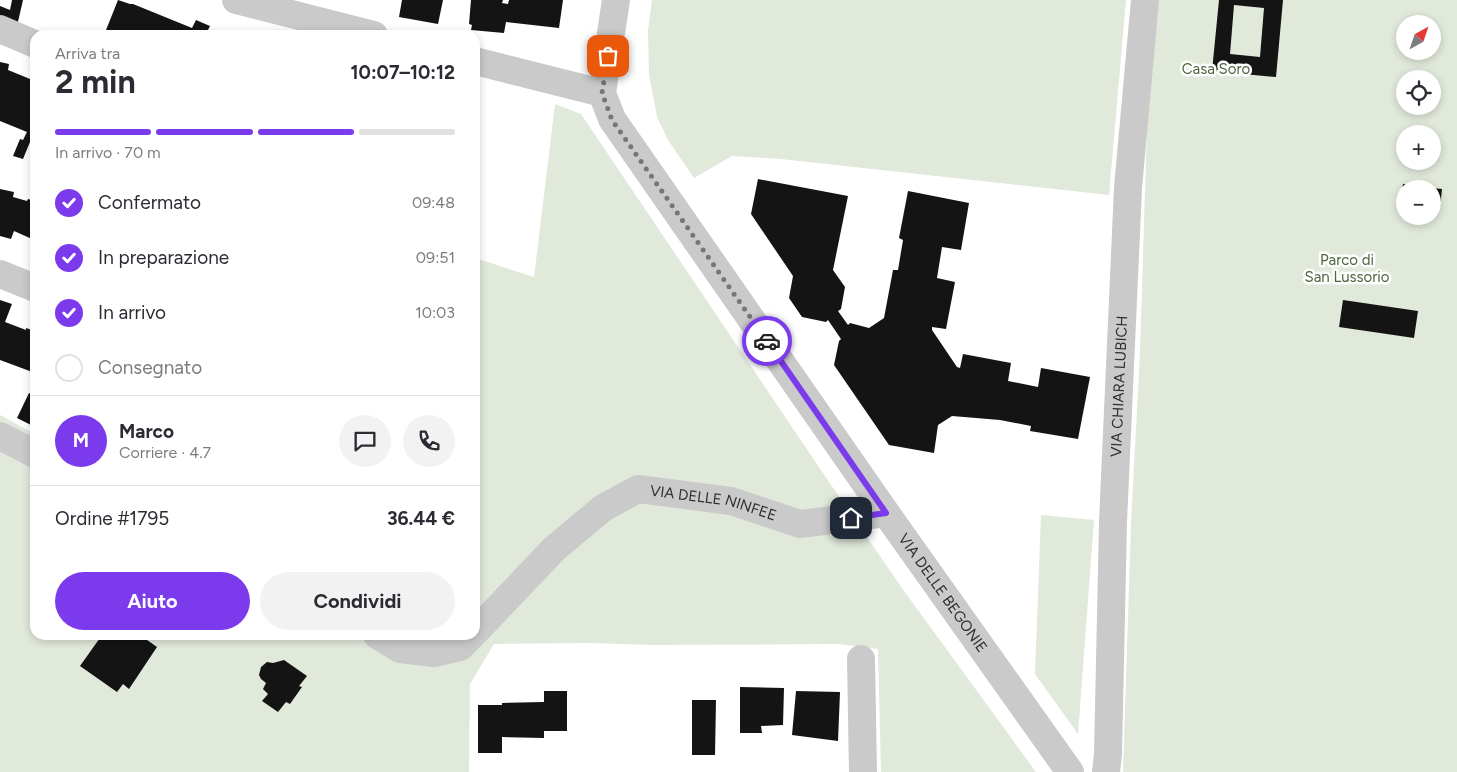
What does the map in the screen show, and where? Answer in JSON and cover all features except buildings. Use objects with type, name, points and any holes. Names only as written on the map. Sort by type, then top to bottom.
[{"type":"street","points":[[236,0],[354,30]]},
{"type":"street","name":"VIA DELLE BEGONIE","points":[[616,0],[602,93],[612,120],[886,513],[1070,772]]},
{"type":"street","name":"VIA CHIARA LUBICH","points":[[1106,772],[1113,522],[1128,198],[1145,0]]},
{"type":"street","points":[[0,29],[30,42]]},
{"type":"street","points":[[480,62],[602,93]]},
{"type":"street","points":[[0,274],[30,286]]},
{"type":"street","points":[[0,436],[30,451]]},
{"type":"street","name":"VIA DELLE NINFEE","points":[[480,627],[554,549],[603,508],[638,489],[731,501],[800,524],[886,513]]},
{"type":"street","points":[[385,640],[400,649],[434,653],[460,647],[467,640]]},
{"type":"street","points":[[861,659],[863,772]]},
{"type":"green space","points":[[652,0],[1126,0],[1109,195],[781,159],[732,156],[694,178],[668,140],[657,117],[649,74],[648,31]]},
{"type":"green space","points":[[1151,0],[1457,0],[1457,772],[1123,772],[1131,524],[1140,352]]},
{"type":"green space","points":[[555,104],[581,114],[904,591],[1036,772],[881,772],[878,649],[838,644],[653,645],[589,643],[494,644],[470,684],[469,772],[0,772],[0,415],[30,431],[30,640],[480,640],[480,260],[534,277]]},
{"type":"green space","points":[[1041,515],[1094,520],[1078,734],[1035,674]]},
{"type":"way so far","points":[[608,56],[602,93],[612,120],[767,341]]},
{"type":"route","points":[[767,341],[886,513],[851,518]]},
{"type":"park label","name":"Casa Soro","points":[[1216,69]]},
{"type":"park label","name":"Parco di San Lussorio","points":[[1347,268]]}]
